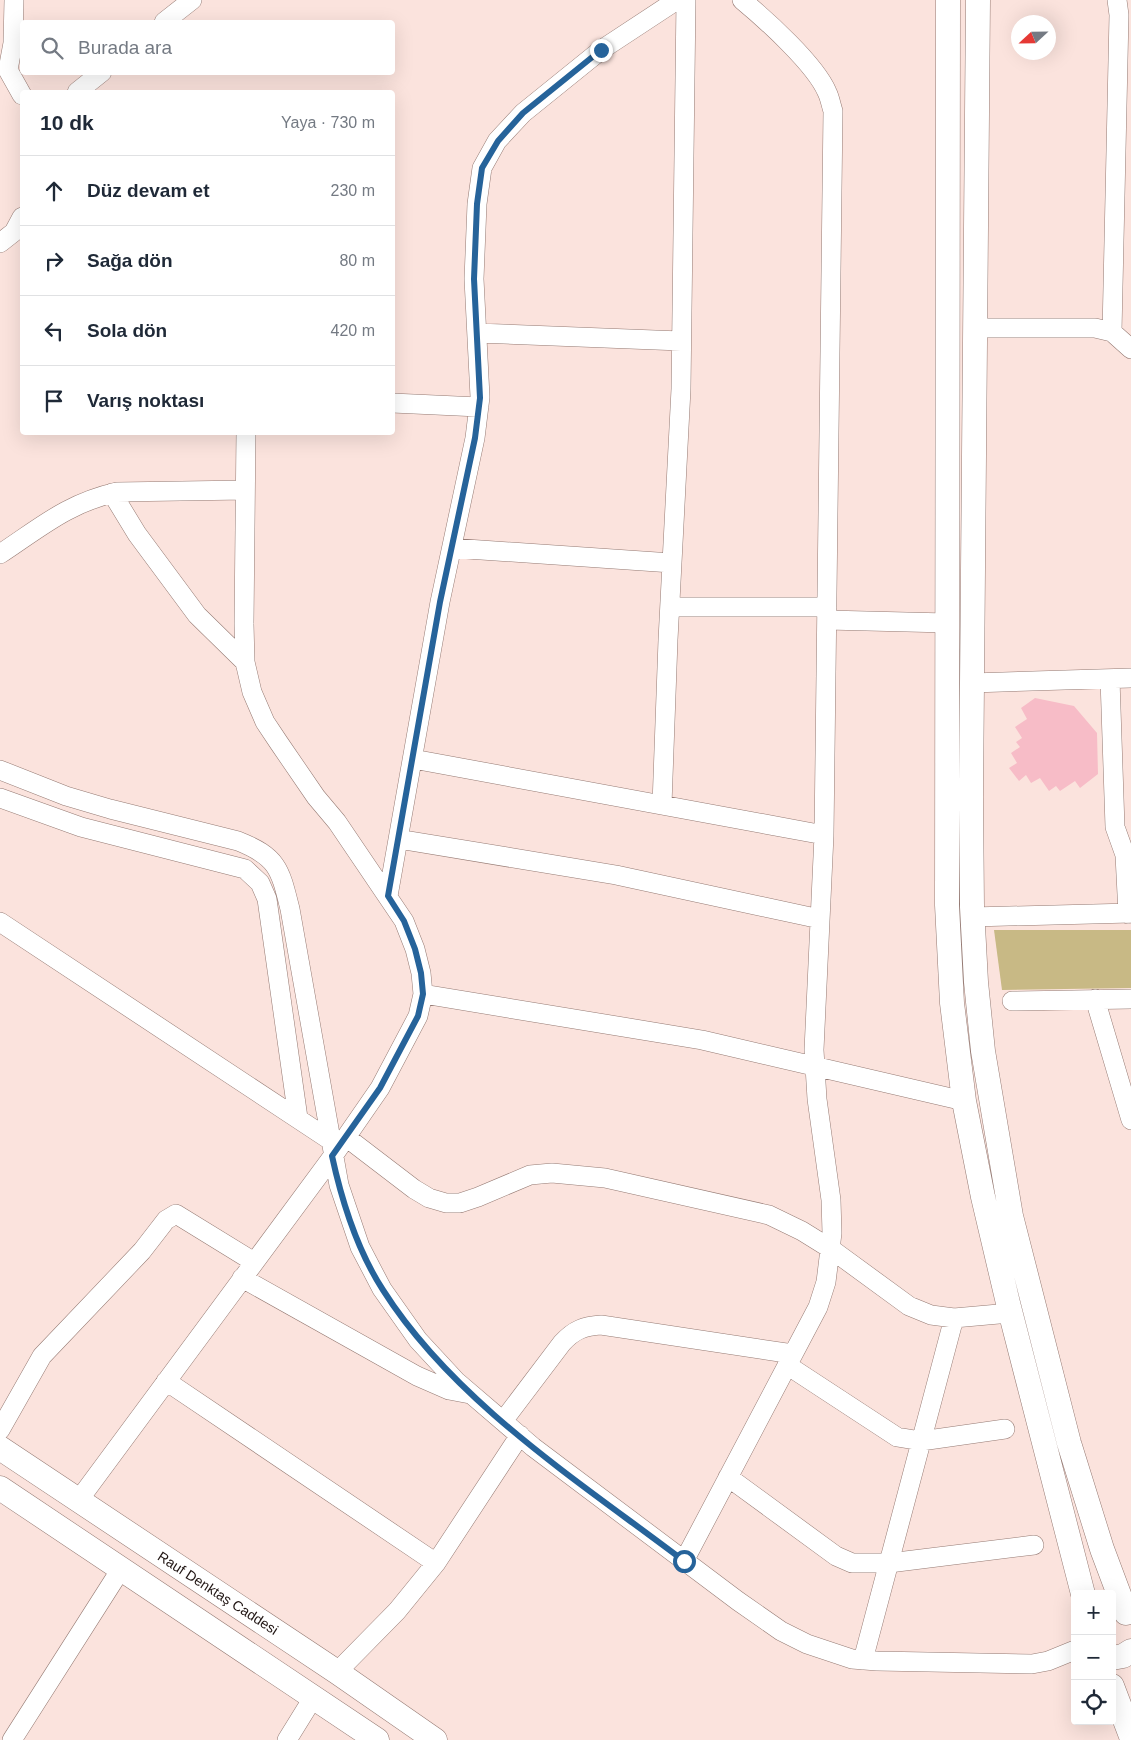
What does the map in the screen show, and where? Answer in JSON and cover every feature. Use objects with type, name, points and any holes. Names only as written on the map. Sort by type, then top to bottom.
[{"type":"main road","points":[[948,0],[947,905],[952,1004],[964,1101],[983,1198],[1010,1313],[1082,1590]]},
{"type":"main road","points":[[978,0],[972,682],[972,917],[983,1051],[1011,1216],[1069,1443],[1123,1613]]},
{"type":"main road","name":"Rauf Denktaş Caddesi","points":[[0,1448],[337,1672],[435,1740]]},
{"type":"main road","points":[[1,1490],[377,1740]]},
{"type":"main road","points":[[1116,1657],[1123,1656],[1131,1651]]},
{"type":"main road","points":[[1116,1697],[1131,1736]]},
{"type":"street","points":[[14,0],[13,44],[4,71],[20,92]]},
{"type":"street","points":[[167,20],[192,0]]},
{"type":"street","points":[[388,896],[440,602],[475,438],[479,407],[474,279],[477,204],[482,168],[498,141],[523,113],[601,50],[677,0]]},
{"type":"street","points":[[662,805],[681,389],[686,0]]},
{"type":"street","points":[[684,1561],[818,1306],[826,1282],[831,1249],[831,1200],[817,1099],[814,1050],[824,835],[833,111],[827,92],[816,74],[792,47],[742,0]]},
{"type":"street","points":[[1112,332],[1119,15],[1117,0]]},
{"type":"street","points":[[80,90],[98,75]]},
{"type":"street","points":[[0,243],[14,232],[20,221]]},
{"type":"street","points":[[975,328],[1095,328],[1112,332],[1131,349]]},
{"type":"street","points":[[477,333],[682,341]]},
{"type":"street","points":[[395,403],[479,407]]},
{"type":"street","points":[[78,1500],[254,1262],[336,1144],[380,1088],[409,1036],[418,1016],[423,994],[421,973],[415,949],[404,921],[337,822],[311,790],[265,722],[252,692],[246,662],[244,624],[246,435]]},
{"type":"street","points":[[0,554],[63,511],[98,496],[112,493],[245,490]]},
{"type":"street","points":[[112,493],[137,534],[197,616],[246,662]]},
{"type":"street","points":[[452,548],[672,563]]},
{"type":"street","points":[[670,606],[827,614],[947,623]]},
{"type":"street","points":[[972,682],[1131,678]]},
{"type":"street","points":[[972,917],[1129,914],[1125,855],[1115,827],[1110,679]]},
{"type":"street","points":[[412,759],[824,835]]},
{"type":"street","points":[[0,770],[66,796],[238,841],[258,849],[274,863],[283,880],[290,909],[336,1144],[339,1185],[360,1247],[382,1289],[418,1340],[456,1381],[520,1435],[684,1561],[781,1631],[807,1644],[852,1659],[863,1660],[1032,1664],[1048,1661],[1071,1652]]},
{"type":"street","points":[[0,798],[81,827],[245,869],[260,882],[267,899],[298,1118]]},
{"type":"street","points":[[398,839],[616,876],[820,919]]},
{"type":"street","points":[[0,922],[336,1144],[429,1198],[446,1204],[460,1203],[530,1175],[552,1173],[605,1178],[769,1215],[802,1231],[831,1249],[910,1306],[931,1315],[954,1318],[1010,1313]]},
{"type":"street","points":[[423,994],[702,1040],[964,1101]]},
{"type":"street","points":[[1012,1001],[1131,999]]},
{"type":"street","points":[[1095,1000],[1131,1120]]},
{"type":"street","points":[[0,1430],[42,1356],[142,1251],[166,1220],[176,1214],[254,1262]]},
{"type":"street","points":[[242,1278],[417,1376],[448,1390],[472,1395]]},
{"type":"street","points":[[863,1660],[954,1318]]},
{"type":"street","points":[[503,1421],[562,1343],[580,1328],[601,1325],[790,1360],[897,1437],[921,1441],[1005,1429]]},
{"type":"street","points":[[166,1381],[436,1563]]},
{"type":"street","points":[[337,1672],[396,1611],[436,1563],[520,1435]]},
{"type":"street","points":[[728,1477],[836,1556],[852,1563],[889,1563],[1034,1545]]},
{"type":"street","points":[[18,1738],[121,1569]]},
{"type":"street","points":[[287,1740],[314,1698]]},
{"type":"shaded area","points":[[994,930],[1131,930],[1131,988],[1002,990]]},
{"type":"building","points":[[1035,698],[1074,706],[1097,733],[1098,774],[1080,788],[1075,781],[1060,791],[1056,786],[1049,791],[1040,778],[1031,783],[1026,775],[1019,781],[1009,768],[1017,763],[1011,753],[1020,747],[1016,742],[1022,738],[1015,727],[1027,719],[1021,708]]},
{"type":"route","points":[[601,50],[523,113],[498,141],[482,168],[477,204],[474,279],[480,398],[475,438],[440,602],[388,896],[404,921],[415,949],[421,973],[423,994],[418,1016],[409,1036],[380,1088],[332,1156],[339,1185],[360,1247],[382,1289],[418,1340],[456,1381],[533,1447],[684,1561]]}]
